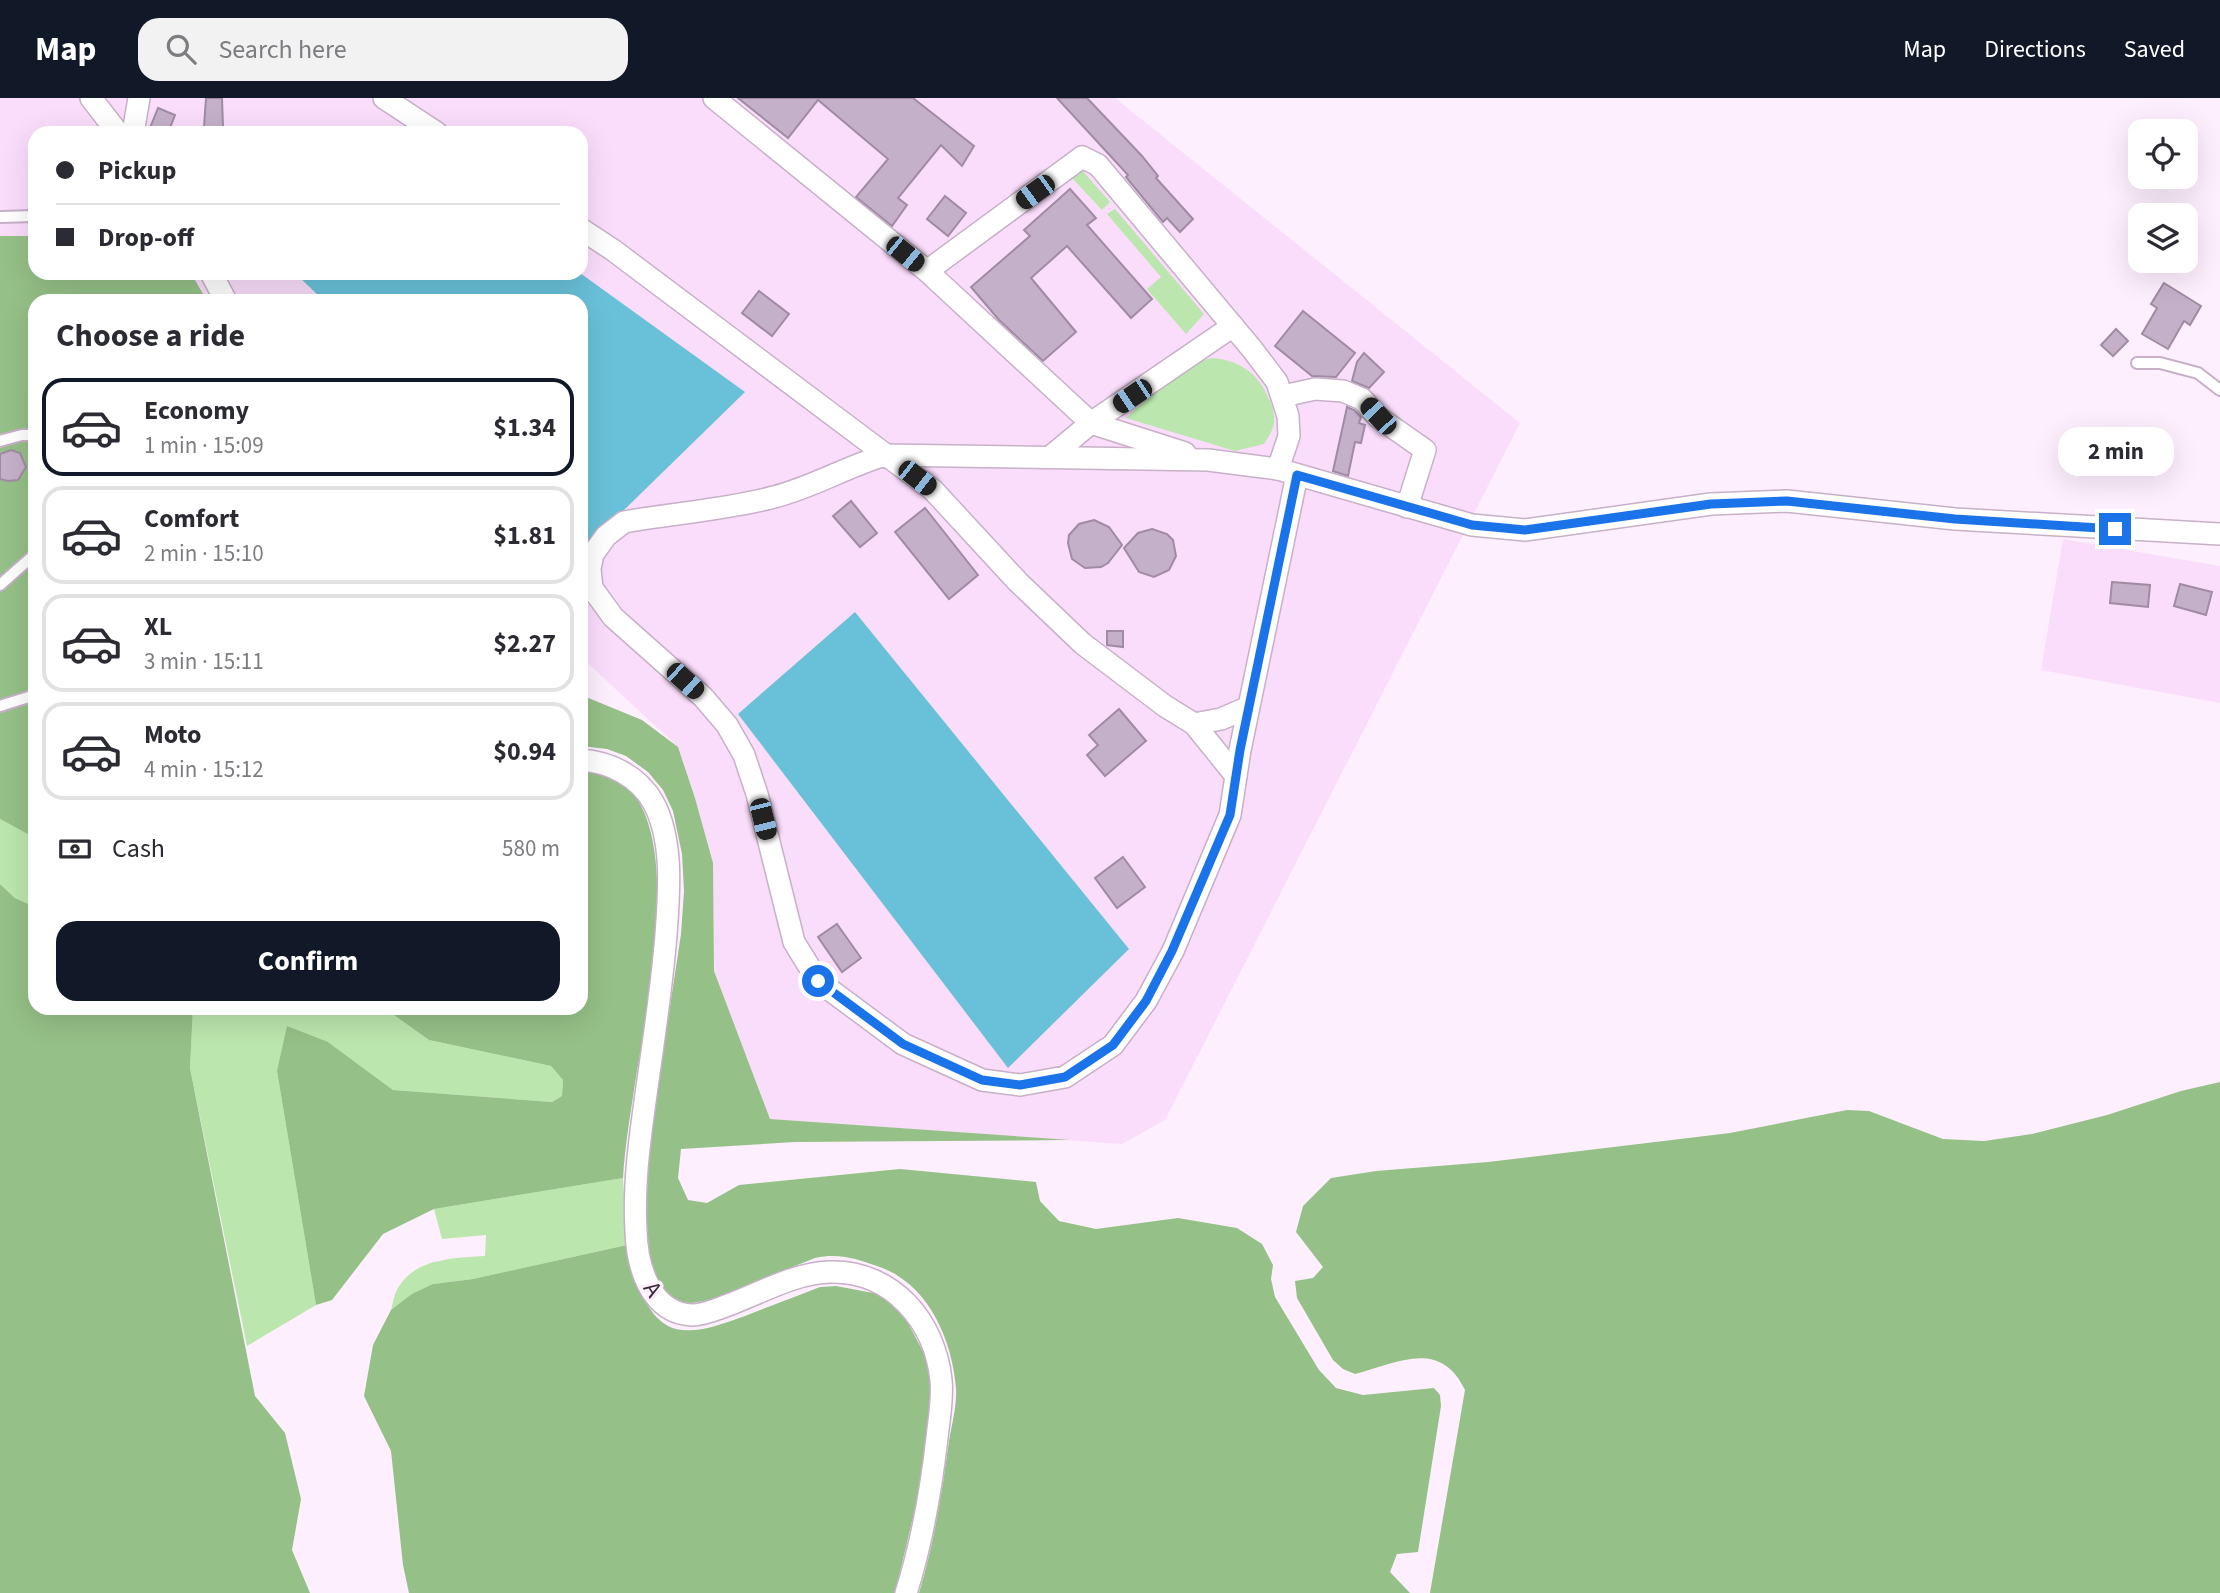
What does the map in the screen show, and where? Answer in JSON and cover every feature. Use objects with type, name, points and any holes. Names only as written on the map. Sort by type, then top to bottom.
[{"type":"street","points":[[91,98],[113,126]]},
{"type":"street","points":[[134,126],[139,98]]},
{"type":"street","points":[[384,98],[426,126]]},
{"type":"street","points":[[714,98],[927,271],[1091,424],[1208,460]]},
{"type":"street","points":[[927,271],[1082,157],[1098,165],[1277,382],[1283,396],[1289,436],[1288,472],[1230,815],[1172,951],[1146,1001],[1113,1045],[1065,1077],[1020,1085],[982,1080],[903,1044],[818,981],[794,942],[757,794],[744,755],[727,725],[703,697],[613,617],[592,588],[590,569],[593,554],[606,536],[624,522],[773,498],[811,486],[860,463],[886,455],[1208,460],[1288,472],[1472,525],[1525,530],[1711,504],[1787,501],[1955,519],[2220,534]]},
{"type":"street","points":[[588,234],[933,491],[1018,582],[1083,644],[1153,698],[1194,724],[1236,776]]},
{"type":"street","points":[[1050,457],[1091,424],[1233,326]]},
{"type":"street","points":[[1283,396],[1315,389],[1343,391],[1362,399],[1378,416],[1425,450],[1406,507]]},
{"type":"street","points":[[1194,724],[1221,719],[1249,706]]},
{"type":"street","name":"A","points":[[588,761],[606,762],[620,769],[653,801],[668,857],[669,892],[661,992],[636,1166],[636,1232],[642,1271],[650,1290],[663,1304],[693,1315],[711,1311],[791,1281],[834,1271],[887,1286],[904,1298],[916,1313],[936,1356],[942,1396],[932,1487],[906,1593]]},
{"type":"lane","points":[[0,217],[28,216]]},
{"type":"lane","points":[[2137,363],[2160,363],[2198,373],[2220,390]]},
{"type":"lane","points":[[0,441],[28,435]]},
{"type":"lane","points":[[0,585],[28,560]]},
{"type":"lane","points":[[0,706],[28,697]]},
{"type":"shaded area","points":[[0,98],[1115,98],[1520,423],[1165,1120],[1122,1144],[770,1119],[714,971],[713,863],[678,747],[588,663],[588,294],[203,294],[195,280],[588,280],[588,126],[28,126],[28,236],[0,236]]},
{"type":"shaded area","points":[[2063,539],[2220,566],[2220,703],[2041,670]]},
{"type":"green space","points":[[1080,168],[1110,202],[1102,210],[1071,177]]},
{"type":"green space","points":[[1115,209],[1204,314],[1186,334],[1147,289],[1161,277],[1107,214]]},
{"type":"green space","points":[[0,236],[28,236],[28,280],[195,280],[203,294],[28,294],[28,834],[0,819]]},
{"type":"green space","points":[[1212,358],[1222,359],[1246,369],[1264,389],[1274,417],[1272,430],[1264,444],[1235,451],[1126,418],[1184,365]]},
{"type":"green space","points":[[588,698],[642,720],[678,747],[713,863],[714,971],[770,1119],[1070,1140],[795,1142],[681,1149],[678,1178],[688,1200],[707,1203],[739,1185],[900,1169],[1036,1182],[1040,1201],[1059,1221],[1096,1229],[1178,1218],[1237,1228],[1262,1244],[1273,1265],[1271,1279],[1275,1297],[1319,1370],[1336,1388],[1363,1395],[1434,1388],[1440,1395],[1441,1406],[1418,1552],[1397,1554],[1390,1572],[1410,1593],[919,1593],[937,1518],[956,1394],[949,1350],[934,1314],[923,1298],[895,1274],[877,1266],[839,1256],[815,1258],[710,1300],[692,1303],[678,1302],[667,1296],[652,1269],[647,1231],[646,1165],[681,934],[684,891],[682,854],[673,811],[663,790],[648,772],[626,756],[607,749],[588,747]]},
{"type":"green space","points":[[588,774],[618,780],[642,807],[654,848],[658,897],[649,1000],[628,1128],[623,1178],[434,1209],[383,1234],[332,1300],[316,1305],[277,1071],[287,1026],[328,1042],[393,1090],[552,1102],[562,1096],[563,1080],[551,1066],[429,1040],[394,1015],[588,1015]]},
{"type":"green space","points":[[0,819],[28,834],[28,904],[15,898],[0,884]]},
{"type":"green space","points":[[0,884],[15,898],[28,904],[28,1015],[193,1015],[190,1068],[255,1396],[285,1433],[301,1499],[292,1550],[310,1593],[0,1593]]},
{"type":"green space","points":[[193,1015],[394,1015],[429,1040],[551,1066],[563,1080],[562,1096],[552,1102],[393,1090],[328,1042],[277,1071],[316,1305],[247,1346],[190,1068]]},
{"type":"green space","points":[[2220,1082],[2220,1593],[1430,1593],[1465,1390],[1455,1374],[1443,1364],[1430,1359],[1416,1358],[1355,1374],[1343,1369],[1333,1360],[1297,1298],[1295,1281],[1313,1278],[1323,1267],[1296,1232],[1303,1206],[1331,1178],[1730,1133],[1847,1110],[1869,1111],[1943,1139],[1984,1141],[2032,1134]]},
{"type":"green space","points":[[623,1178],[627,1245],[473,1279],[433,1284],[391,1310],[398,1288],[405,1278],[425,1265],[437,1261],[485,1256],[486,1235],[442,1239],[434,1209]]},
{"type":"green space","points":[[627,1245],[633,1270],[650,1309],[670,1327],[682,1330],[698,1330],[722,1324],[820,1287],[836,1286],[884,1295],[899,1306],[933,1376],[921,1484],[895,1593],[409,1593],[403,1565],[391,1451],[364,1396],[373,1345],[391,1310],[412,1294],[433,1284],[473,1279]]},
{"type":"water","points":[[588,279],[745,392],[588,545],[588,294],[317,294],[302,280]]},
{"type":"water","points":[[855,612],[1129,949],[1008,1068],[738,714]]},
{"type":"building","points":[[206,98],[222,98],[223,126],[204,126]]},
{"type":"building","points":[[738,98],[913,98],[974,146],[962,166],[941,145],[898,198],[907,205],[892,226],[856,197],[888,159],[818,100],[788,138]]},
{"type":"building","points":[[1057,98],[1087,98],[1142,156],[1158,176],[1156,178],[1193,219],[1180,232],[1167,218],[1163,222],[1126,177],[1128,175]]},
{"type":"building","points":[[158,108],[175,115],[171,126],[151,126]]},
{"type":"building","points":[[1070,189],[1096,218],[1087,225],[1152,299],[1131,318],[1067,246],[1031,278],[1076,332],[1043,361],[999,320],[971,287],[1030,236],[1024,230]]},
{"type":"building","points":[[945,196],[966,213],[948,236],[927,219]]},
{"type":"building","points":[[2164,283],[2201,306],[2190,325],[2184,321],[2168,349],[2142,334],[2157,308],[2151,304]]},
{"type":"building","points":[[759,291],[789,314],[772,336],[742,313]]},
{"type":"building","points":[[1303,311],[1355,353],[1336,377],[1312,376],[1275,346]]},
{"type":"building","points":[[2116,329],[2128,341],[2113,356],[2101,345]]},
{"type":"building","points":[[1364,353],[1384,372],[1369,388],[1352,381],[1357,362]]},
{"type":"building","points":[[1347,407],[1361,417],[1359,423],[1365,425],[1361,443],[1355,442],[1348,476],[1333,471]]},
{"type":"building","points":[[11,450],[20,453],[26,467],[18,480],[8,481],[0,479],[0,454]]},
{"type":"building","points":[[851,501],[877,533],[860,547],[833,516]]},
{"type":"building","points":[[925,508],[978,575],[949,599],[895,532]]},
{"type":"building","points":[[1094,520],[1109,527],[1122,545],[1108,563],[1101,567],[1085,568],[1072,559],[1069,535],[1079,524]]},
{"type":"building","points":[[1152,529],[1167,534],[1173,540],[1176,556],[1169,570],[1154,577],[1139,572],[1124,548],[1138,533]]},
{"type":"building","points":[[2112,582],[2150,585],[2148,607],[2110,603]]},
{"type":"building","points":[[2180,584],[2212,592],[2206,615],[2174,606]]},
{"type":"building","points":[[1107,631],[1123,631],[1123,647],[1107,645]]},
{"type":"building","points":[[1119,709],[1146,741],[1105,776],[1087,755],[1098,745],[1089,735]]},
{"type":"building","points":[[1123,857],[1145,887],[1117,908],[1095,878]]},
{"type":"building","points":[[837,924],[861,958],[842,972],[818,937]]},
{"type":"route","points":[[818,981],[903,1044],[982,1080],[1020,1085],[1065,1077],[1113,1045],[1146,1001],[1172,951],[1230,815],[1240,750],[1297,475],[1472,525],[1525,530],[1711,504],[1787,501],[1955,519],[2115,529]]}]
